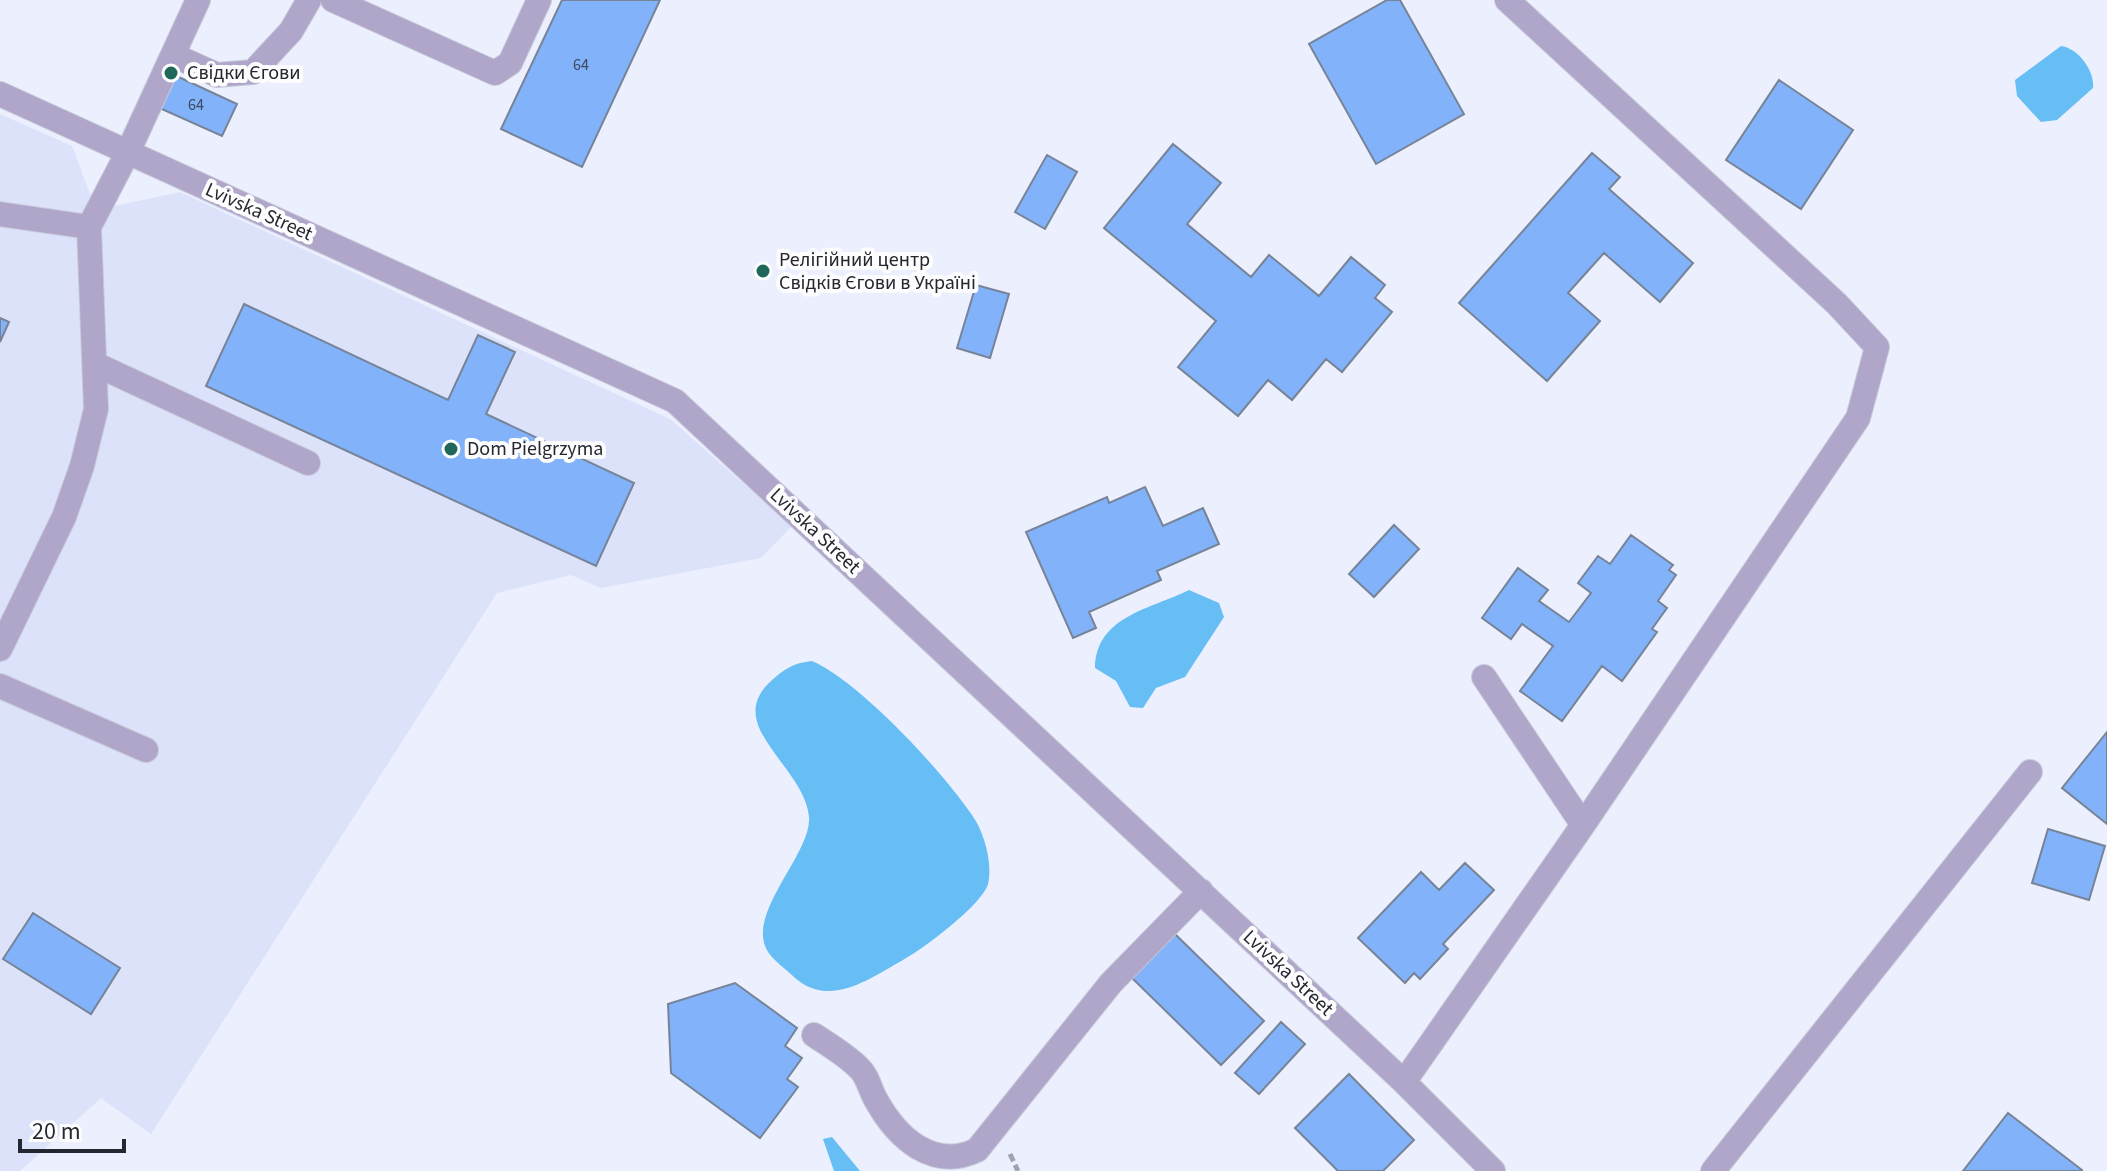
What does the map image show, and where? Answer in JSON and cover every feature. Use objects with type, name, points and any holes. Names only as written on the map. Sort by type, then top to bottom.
[{"type":"street","points":[[0,649],[64,517],[82,466],[96,409],[89,227],[128,152],[198,0]]},
{"type":"street","points":[[173,55],[217,75],[253,72],[291,31],[309,0]]},
{"type":"street","points":[[333,0],[495,73],[510,63],[539,0]]},
{"type":"street","points":[[1404,1082],[1583,825],[1858,418],[1877,347],[1837,304],[1507,0]]},
{"type":"street","name":"Lvivska Street","points":[[0,94],[675,401],[1404,1082],[1493,1171]]},
{"type":"street","points":[[0,214],[89,227]]},
{"type":"street","points":[[95,364],[308,463]]},
{"type":"street","points":[[1484,677],[1583,825]]},
{"type":"street","points":[[0,686],[146,750]]},
{"type":"street","points":[[1713,1171],[2030,772]]},
{"type":"street","points":[[814,1035],[862,1069],[875,1100],[917,1151],[939,1159],[960,1160],[977,1150],[1111,983],[1201,891]]},
{"type":"shaded area","points":[[0,114],[72,146],[96,210],[180,192],[670,419],[792,526],[761,558],[601,588],[571,575],[497,593],[151,1134],[101,1098],[20,1171],[0,1171]]},
{"type":"water","points":[[2061,46],[2084,61],[2093,88],[2057,120],[2041,122],[2017,96],[2015,80]]},
{"type":"water","points":[[1189,590],[1219,603],[1224,617],[1185,677],[1156,688],[1143,708],[1130,707],[1116,681],[1095,668],[1098,650],[1115,625],[1143,609]]},
{"type":"water","points":[[812,661],[876,707],[941,775],[976,822],[984,839],[989,867],[988,884],[983,893],[951,926],[877,975],[835,991],[821,991],[794,977],[768,952],[763,937],[771,902],[800,848],[809,817],[795,781],[761,731],[756,715],[758,698],[784,670]]},
{"type":"water","points":[[832,1137],[860,1171],[834,1171],[823,1139]]},
{"type":"building","points":[[562,0],[660,0],[582,167],[501,129]]},
{"type":"building","points":[[1387,0],[1400,0],[1464,114],[1376,164],[1309,44]]},
{"type":"building","points":[[170,73],[237,104],[222,136],[155,106]]},
{"type":"building","points":[[1779,80],[1853,130],[1801,209],[1726,160]]},
{"type":"building","points":[[1173,144],[1221,183],[1187,224],[1251,277],[1269,255],[1319,296],[1351,257],[1385,285],[1375,298],[1392,312],[1342,372],[1326,359],[1292,400],[1268,380],[1238,416],[1178,367],[1216,321],[1104,228]]},
{"type":"building","points":[[1592,153],[1620,177],[1609,189],[1693,263],[1660,302],[1604,253],[1568,293],[1600,321],[1547,381],[1459,303]]},
{"type":"building","points":[[1047,155],[1077,172],[1045,229],[1015,212]]},
{"type":"building","points":[[976,285],[1009,294],[990,358],[957,348]]},
{"type":"building","name":"Dom Pielgrzyma","points":[[244,304],[448,400],[478,335],[515,352],[486,414],[634,483],[596,566],[206,386]]},
{"type":"building","points":[[0,318],[9,322],[0,342]]},
{"type":"building","points":[[1145,487],[1163,526],[1203,508],[1219,544],[1157,571],[1161,580],[1089,612],[1096,628],[1073,638],[1026,532],[1107,497],[1109,503]]},
{"type":"building","points":[[1394,525],[1419,549],[1374,597],[1349,574]]},
{"type":"building","points":[[1631,535],[1673,565],[1669,570],[1676,575],[1658,601],[1667,608],[1652,629],[1657,632],[1622,681],[1602,666],[1562,721],[1520,691],[1553,646],[1522,624],[1511,639],[1482,618],[1518,568],[1548,590],[1539,601],[1569,622],[1591,593],[1578,583],[1598,556],[1610,564]]},
{"type":"building","points":[[2107,732],[2107,824],[2062,788]]},
{"type":"building","points":[[2048,829],[2105,846],[2089,900],[2032,883]]},
{"type":"building","points":[[1465,863],[1494,890],[1443,944],[1448,949],[1420,979],[1414,973],[1405,983],[1358,938],[1421,872],[1439,890]]},
{"type":"building","points":[[33,913],[120,968],[91,1014],[3,959]]},
{"type":"building","points":[[1175,934],[1264,1021],[1221,1065],[1132,978]]},
{"type":"building","points":[[735,983],[797,1028],[785,1046],[802,1058],[787,1079],[798,1087],[760,1138],[671,1073],[668,1004]]},
{"type":"building","points":[[1281,1022],[1305,1044],[1259,1094],[1235,1073]]},
{"type":"building","points":[[1349,1074],[1414,1140],[1383,1171],[1338,1171],[1295,1128]]},
{"type":"building","points":[[2008,1113],[2082,1170],[1963,1171]]},
{"type":"place","name":"Свідки Єгови","points":[[171,73]]},
{"type":"place","name":"Релігійний центр Свідків Єгови в Україні","points":[[763,271]]},
{"type":"place","name":"Dom Pielgrzyma","points":[[451,449]]}]
